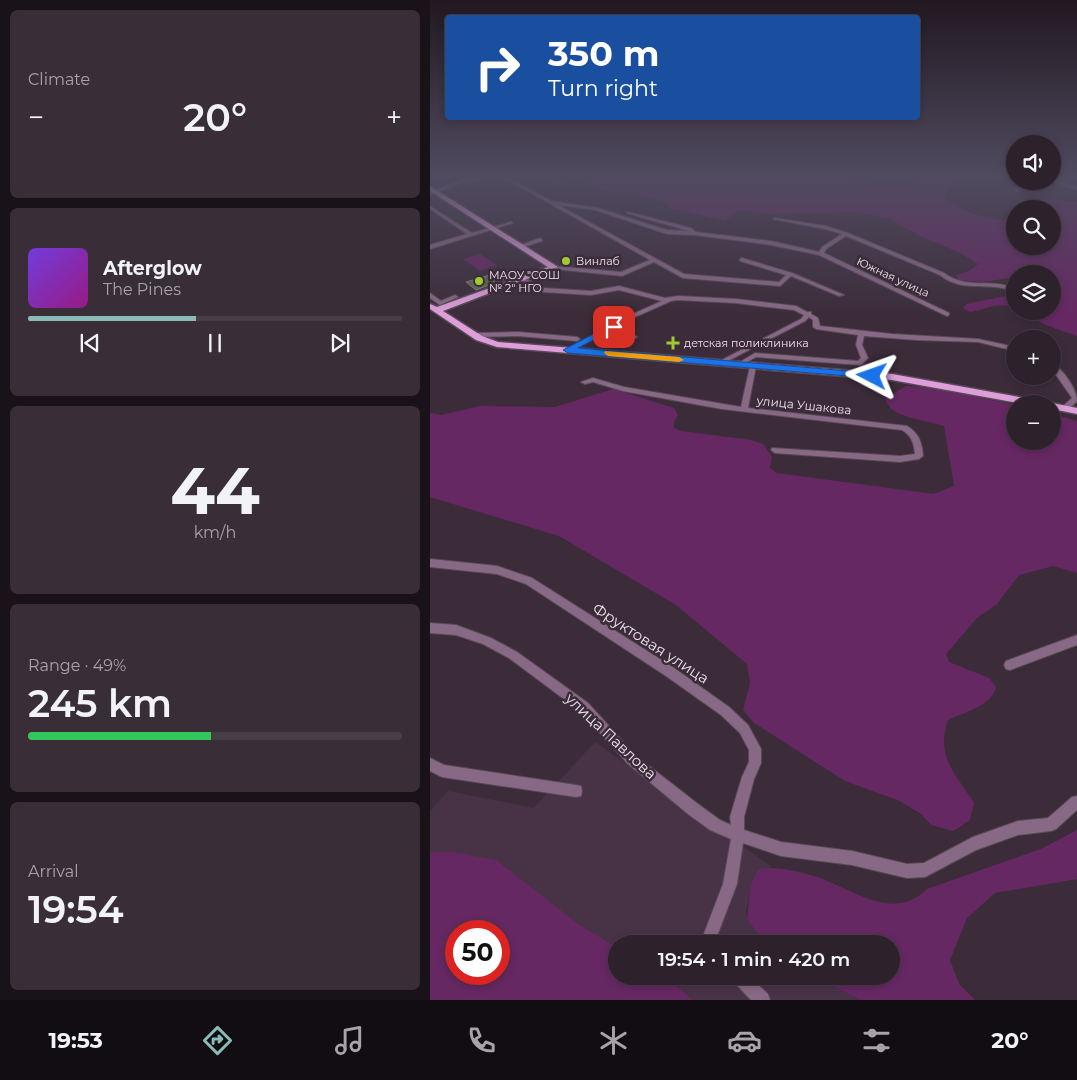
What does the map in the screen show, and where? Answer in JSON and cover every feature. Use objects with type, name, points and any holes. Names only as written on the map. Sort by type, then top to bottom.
[{"type":"main road","points":[[483,222],[554,267]]},
{"type":"main road","points":[[434,308],[524,280],[554,267]]},
{"type":"main road","points":[[434,308],[474,335],[497,344],[892,377],[1006,398]]},
{"type":"main road","points":[[1061,408],[1077,411]]},
{"type":"street","points":[[451,222],[471,235]]},
{"type":"street","points":[[583,222],[683,276],[697,279],[780,284],[790,274]]},
{"type":"street","points":[[635,222],[667,232],[695,233]]},
{"type":"street","name":"Южная улица","points":[[661,222],[695,231],[695,233],[771,243],[821,254],[947,314]]},
{"type":"street","points":[[790,222],[826,228],[846,234],[942,274],[950,282],[1006,286]]},
{"type":"street","points":[[430,247],[511,223]]},
{"type":"street","points":[[821,254],[824,248],[846,234]]},
{"type":"street","points":[[521,246],[540,240]]},
{"type":"street","points":[[742,260],[790,274],[841,294]]},
{"type":"street","points":[[554,267],[622,274],[653,261]]},
{"type":"street","points":[[524,280],[543,290],[591,294],[619,288],[670,300]]},
{"type":"street","points":[[430,295],[440,303],[455,298]]},
{"type":"street","points":[[617,323],[678,298],[736,301],[796,308],[809,313],[816,319],[818,328],[861,335],[962,338],[997,342],[1006,346]]},
{"type":"street","points":[[720,363],[803,320],[809,313]]},
{"type":"street","points":[[568,350],[614,327],[619,327],[634,337],[613,345]]},
{"type":"street","points":[[474,335],[518,334],[577,339]]},
{"type":"street","points":[[738,365],[755,356],[860,363],[865,358],[859,345],[861,335]]},
{"type":"street","points":[[744,410],[753,366]]},
{"type":"street","points":[[1061,375],[1076,398],[1064,408]]},
{"type":"street","name":"улица Ушакова","points":[[586,382],[593,380],[623,389],[744,410],[904,428],[911,431],[918,444],[918,456],[900,459],[775,450]]},
{"type":"street","name":"Фруктовая улица","points":[[430,563],[497,570],[529,581],[670,672],[725,711],[744,729],[755,749],[755,763],[748,777],[737,817],[738,835]]},
{"type":"street","name":"улица Павлова","points":[[430,628],[456,630],[487,641],[520,660],[584,707],[631,759],[692,809],[715,825],[738,835],[781,849],[852,858],[908,871],[925,870],[973,844],[1018,828],[1052,824],[1077,802]]},
{"type":"street","points":[[1010,664],[1077,640]]},
{"type":"street","points":[[430,764],[442,771],[576,791]]},
{"type":"street","points":[[710,935],[730,884],[738,835]]},
{"type":"street","points":[[747,985],[762,1000]]},
{"type":"shaded area","points":[[895,222],[1006,222],[1006,255],[1061,255],[1061,222],[1077,222],[1077,336],[1037,320],[1061,320],[1061,265],[1006,265],[1006,278],[983,282],[958,280],[956,275],[969,271],[978,264],[960,253],[918,235]]},
{"type":"shaded area","points":[[480,254],[497,265],[480,271],[463,259]]},
{"type":"shaded area","points":[[1006,296],[1006,306],[998,305],[970,312],[963,308],[967,304]]},
{"type":"shaded area","points":[[906,386],[935,388],[1006,403],[1006,450],[1061,450],[1061,416],[1077,421],[1077,573],[1053,566],[1019,575],[997,604],[977,618],[946,654],[949,662],[989,678],[996,687],[993,694],[983,704],[948,720],[944,744],[946,755],[954,774],[974,803],[970,820],[953,831],[931,825],[921,814],[900,801],[845,781],[754,723],[743,710],[750,683],[747,664],[676,605],[559,536],[430,497],[430,413],[441,415],[480,406],[555,407],[613,389],[674,408],[678,415],[674,422],[674,428],[681,431],[751,440],[763,444],[772,457],[770,468],[777,473],[934,494],[954,486],[944,426],[894,411],[888,406],[885,399]]},
{"type":"shaded area","points":[[595,742],[772,867],[758,869],[746,910],[747,919],[759,935],[608,935],[608,942],[451,852],[430,852],[430,811],[448,791],[534,808]]},
{"type":"shaded area","points":[[1077,830],[1077,879],[995,893],[967,918],[950,960],[959,984],[975,1000],[860,1000],[831,985],[900,985],[900,935],[759,935],[747,919],[751,885],[758,869],[775,868],[804,873],[867,898],[892,904],[904,903],[916,898],[927,889],[1041,849]]},
{"type":"shaded area","points":[[430,852],[451,852],[496,860],[578,924],[608,942],[608,985],[676,985],[693,1000],[430,1000]]},
{"type":"shaded area","points":[[676,985],[831,985],[860,1000],[693,1000]]},
{"type":"building","name":"МАОУ \"СОШ № 2\" НГО","points":[[496,273],[505,279],[476,290],[466,282]]},
{"type":"slow traffic","points":[[608,353],[679,360]]},
{"type":"place","name":"Винлаб","points":[[566,261]]},
{"type":"place","name":"МАОУ \"СОШ № 2\" НГО","points":[[479,281]]},
{"type":"place","name":"детская поликлиника","points":[[673,343]]},
{"type":"route","points":[[614,327],[594,335],[568,350],[872,376]]}]
